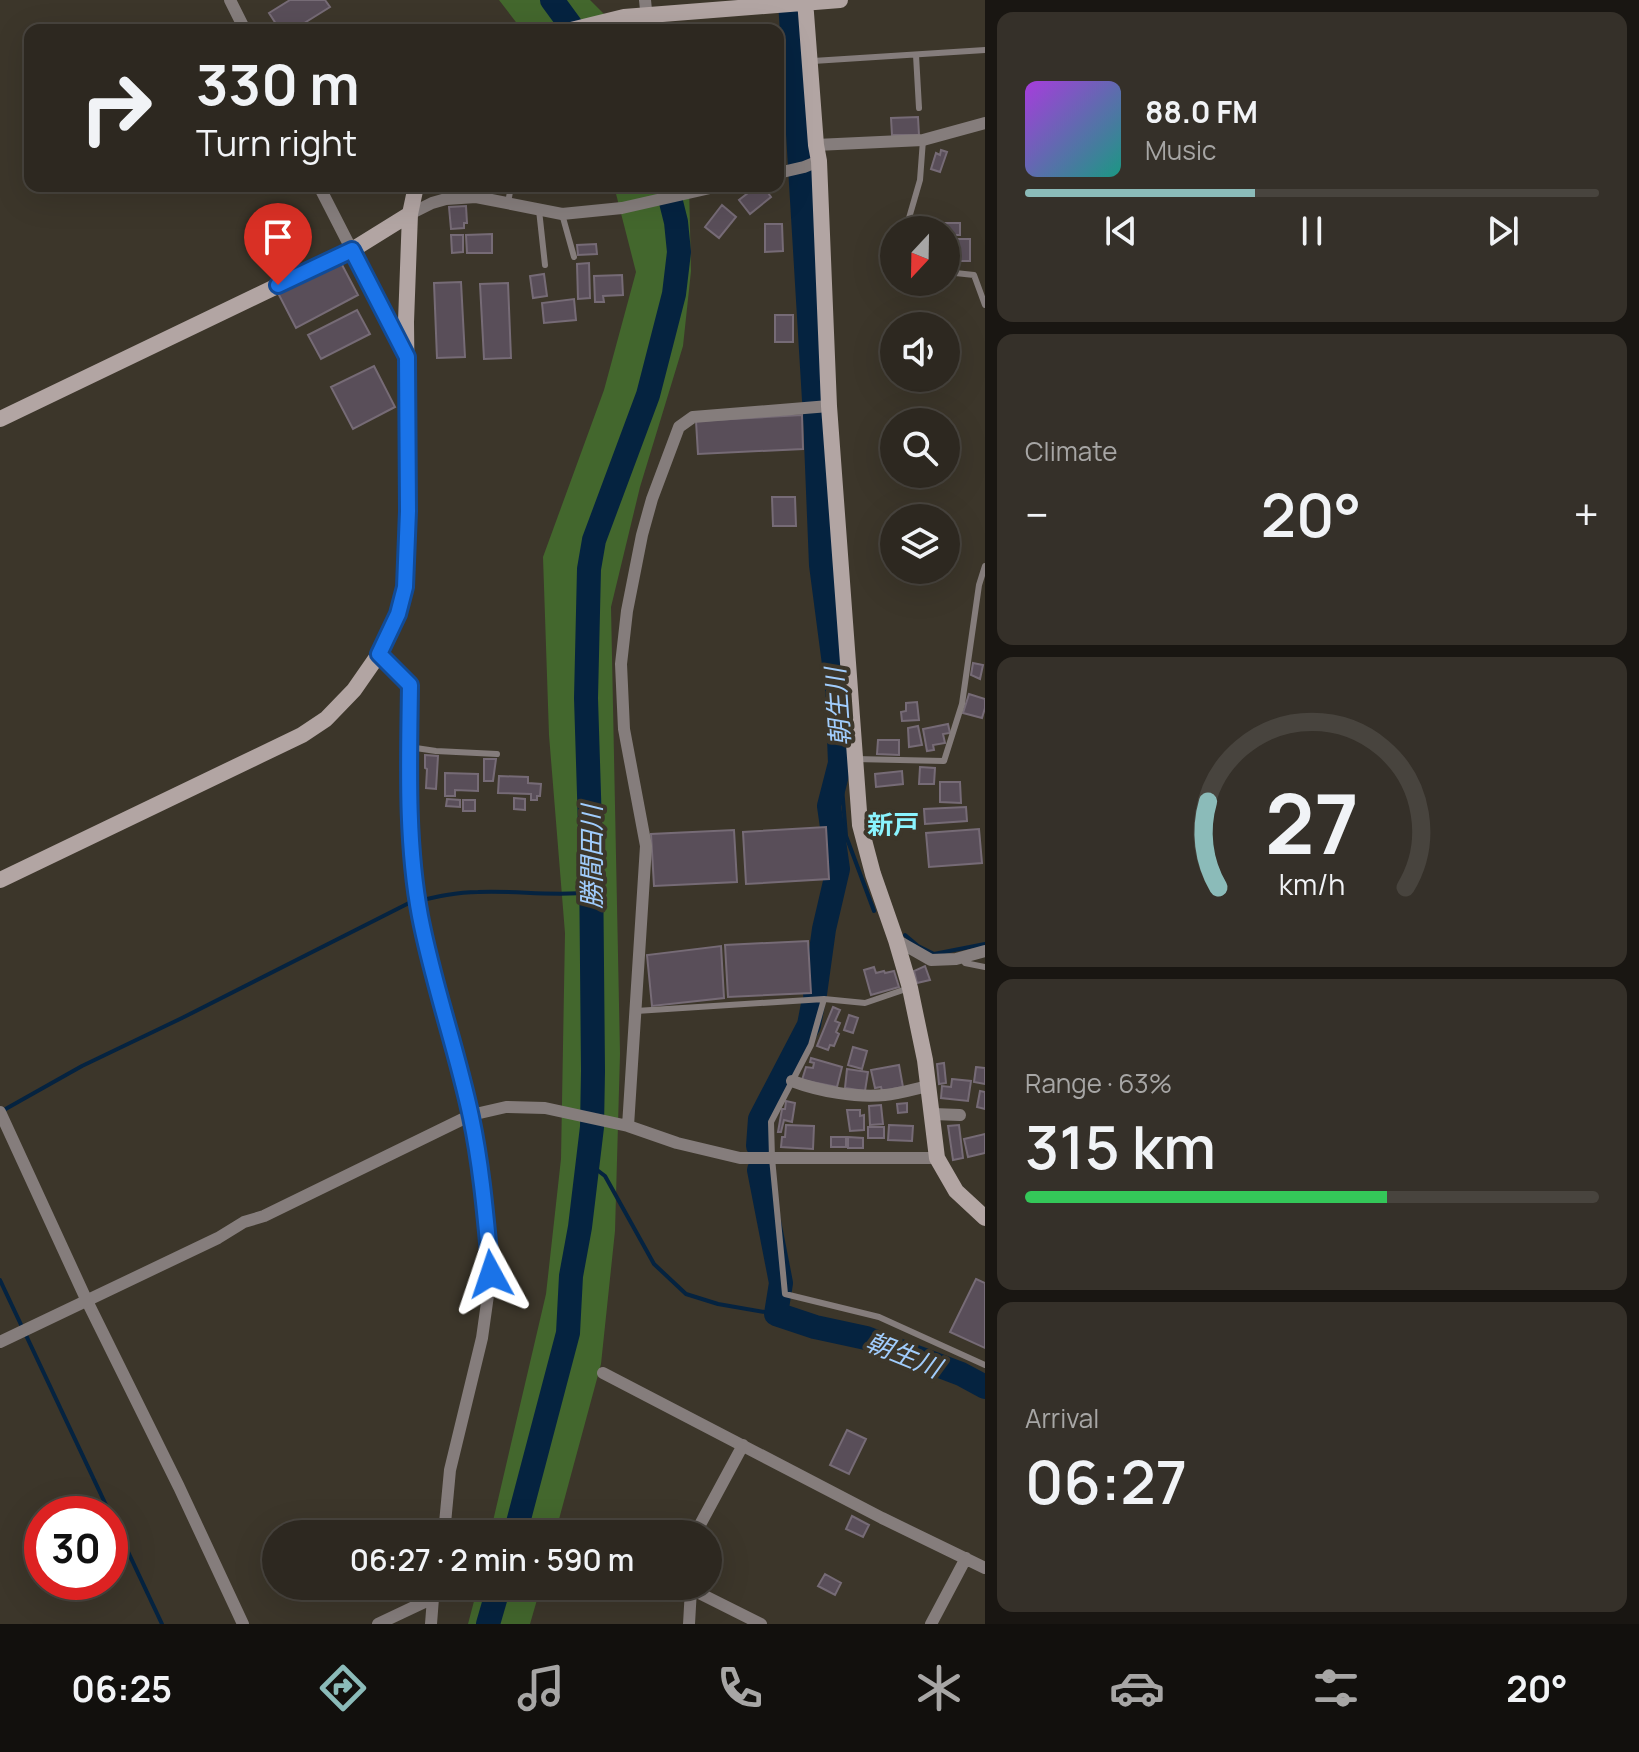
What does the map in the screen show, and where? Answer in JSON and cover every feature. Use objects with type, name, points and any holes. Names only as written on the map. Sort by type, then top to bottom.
[{"type":"street","points":[[230,0],[242,24]]},
{"type":"street","points":[[595,24],[624,17],[840,0]]},
{"type":"street","points":[[806,1],[829,406],[860,825],[910,988],[933,1114],[937,1158],[956,1191],[985,1218]]},
{"type":"street","points":[[784,168],[813,158],[923,140],[985,123]]},
{"type":"street","points":[[322,192],[407,357]]},
{"type":"street","points":[[0,880],[302,735],[326,719],[354,690],[379,654],[398,614],[405,587],[408,511],[406,322],[410,214],[415,192]]},
{"type":"street","points":[[0,419],[352,250],[432,203],[476,197],[562,214],[622,208],[697,192]]},
{"type":"street","points":[[628,1126],[646,846],[624,729],[621,664],[627,611],[652,499],[679,427],[693,417],[829,406]]},
{"type":"street","points":[[379,654],[410,685],[413,858],[420,916],[471,1115],[486,1211],[491,1274],[482,1338],[450,1470],[445,1520]]},
{"type":"street","points":[[896,940],[931,960],[961,958],[985,951]]},
{"type":"street","points":[[792,1081],[852,1096],[887,1095],[928,1086]]},
{"type":"street","points":[[0,1342],[471,1115],[506,1107],[555,1110],[628,1126],[677,1143],[740,1158],[937,1158]]},
{"type":"street","points":[[0,1112],[86,1299],[243,1624]]},
{"type":"street","points":[[933,1114],[960,1115]]},
{"type":"street","points":[[603,1373],[985,1568]]},
{"type":"street","points":[[703,1520],[743,1445]]},
{"type":"street","points":[[931,1624],[966,1558]]},
{"type":"street","points":[[378,1624],[421,1600]]},
{"type":"street","points":[[431,1624],[434,1600]]},
{"type":"street","points":[[689,1600],[689,1624]]},
{"type":"street","points":[[714,1600],[761,1624]]},
{"type":"lane","points":[[809,62],[985,50]]},
{"type":"lane","points":[[916,55],[919,108]]},
{"type":"lane","points":[[910,216],[920,180],[923,140]]},
{"type":"lane","points":[[508,203],[510,192]]},
{"type":"lane","points":[[539,210],[545,265]]},
{"type":"lane","points":[[562,214],[574,257]]},
{"type":"lane","points":[[960,274],[974,275],[985,305]]},
{"type":"lane","points":[[855,759],[944,761],[962,704],[979,585],[985,566]]},
{"type":"lane","points":[[409,747],[497,754]]},
{"type":"lane","points":[[961,958],[965,963],[985,967]]},
{"type":"lane","points":[[635,1011],[824,999],[865,1003],[910,988]]},
{"type":"lane","points":[[824,999],[811,1045],[771,1122],[785,1294],[879,1317],[985,1365]]},
{"type":"green space","points":[[499,0],[590,0],[614,24],[517,24]]},
{"type":"green space","points":[[616,192],[689,192],[691,271],[683,346],[640,487],[611,607],[620,1054],[615,1231],[601,1364],[559,1520],[493,1520],[546,1294],[561,1159],[565,933],[549,735],[543,557],[604,390],[636,272]]},
{"type":"green space","points":[[474,1600],[537,1600],[530,1624],[468,1624]]},
{"type":"building","points":[[290,0],[325,0],[330,7],[303,24],[276,24],[269,13]]},
{"type":"building","points":[[918,117],[919,135],[892,135],[891,118]]},
{"type":"building","points":[[941,150],[947,152],[940,172],[931,169],[936,153],[940,155]]},
{"type":"building","points":[[749,192],[767,192],[771,197],[750,214],[739,200]]},
{"type":"building","points":[[722,205],[736,217],[719,238],[705,227]]},
{"type":"building","points":[[466,206],[467,223],[464,223],[464,228],[451,229],[449,207]]},
{"type":"building","points":[[765,224],[782,224],[783,251],[765,252]]},
{"type":"building","points":[[492,234],[492,253],[467,253],[466,235]]},
{"type":"building","points":[[451,235],[463,235],[463,252],[452,253]]},
{"type":"building","points":[[960,239],[970,239],[970,261],[960,261]]},
{"type":"building","points":[[596,244],[597,254],[578,255],[577,245]]},
{"type":"building","points":[[340,261],[358,295],[296,328],[278,293]]},
{"type":"building","points":[[589,263],[590,298],[578,299],[577,264]]},
{"type":"building","points":[[544,274],[547,296],[533,298],[530,276]]},
{"type":"building","points":[[622,275],[623,295],[603,296],[604,302],[595,302],[594,276]]},
{"type":"building","points":[[461,282],[465,357],[437,358],[434,283]]},
{"type":"building","points":[[508,283],[511,358],[484,359],[480,284]]},
{"type":"building","points":[[574,299],[576,320],[544,323],[542,303]]},
{"type":"building","points":[[357,310],[370,334],[321,359],[308,335]]},
{"type":"building","points":[[775,315],[793,315],[793,342],[775,342]]},
{"type":"building","points":[[374,366],[395,407],[353,429],[331,387]]},
{"type":"building","points":[[802,415],[803,449],[698,454],[696,421]]},
{"type":"building","points":[[772,497],[795,497],[796,526],[773,526]]},
{"type":"building","points":[[973,663],[983,665],[980,679],[971,675]]},
{"type":"building","points":[[969,694],[985,699],[982,718],[963,713]]},
{"type":"building","points":[[917,702],[919,720],[902,721],[901,712],[906,711],[906,703]]},
{"type":"building","points":[[948,724],[950,733],[943,734],[945,743],[933,745],[934,750],[927,751],[923,729]]},
{"type":"building","points":[[918,726],[922,745],[909,747],[908,728]]},
{"type":"building","points":[[878,740],[899,740],[899,755],[877,754]]},
{"type":"building","points":[[425,755],[438,756],[436,789],[426,788]]},
{"type":"building","points":[[484,759],[496,759],[493,781],[484,781]]},
{"type":"building","points":[[920,767],[935,768],[934,784],[919,784]]},
{"type":"building","points":[[902,771],[903,784],[876,787],[875,774]]},
{"type":"building","points":[[445,773],[478,774],[478,791],[455,790],[455,796],[445,796]]},
{"type":"building","points":[[499,776],[528,777],[528,783],[541,784],[540,796],[537,800],[531,800],[531,794],[498,793]]},
{"type":"building","points":[[940,782],[960,782],[961,803],[940,802]]},
{"type":"building","points":[[514,798],[525,799],[525,810],[514,809]]},
{"type":"building","points":[[447,799],[460,800],[460,807],[446,806]]},
{"type":"building","points":[[463,800],[475,800],[475,811],[463,811]]},
{"type":"building","points":[[966,807],[967,821],[925,824],[924,809]]},
{"type":"building","points":[[826,827],[829,879],[746,884],[743,832]]},
{"type":"building","points":[[979,829],[982,863],[929,867],[926,833]]},
{"type":"building","points":[[734,830],[737,882],[654,886],[651,834]]},
{"type":"building","points":[[808,941],[811,993],[728,997],[725,945]]},
{"type":"building","points":[[721,946],[724,998],[652,1006],[647,955]]},
{"type":"building","points":[[925,966],[930,980],[917,983],[914,971]]},
{"type":"building","points":[[874,967],[876,973],[894,971],[899,987],[871,995],[864,970]]},
{"type":"building","points":[[833,1007],[840,1010],[835,1021],[840,1023],[836,1032],[839,1034],[834,1046],[830,1045],[828,1050],[817,1046]]},
{"type":"building","points":[[849,1015],[858,1018],[853,1033],[844,1030]]},
{"type":"building","points":[[853,1047],[867,1051],[862,1069],[848,1065]]},
{"type":"building","points":[[811,1058],[842,1067],[837,1087],[802,1080],[806,1067],[813,1068]]},
{"type":"building","points":[[944,1063],[946,1083],[939,1084],[937,1064]]},
{"type":"building","points":[[899,1065],[903,1087],[882,1091],[881,1087],[875,1088],[871,1070]]},
{"type":"building","points":[[976,1067],[985,1068],[985,1084],[974,1082]]},
{"type":"building","points":[[847,1069],[868,1072],[865,1091],[845,1088]]},
{"type":"building","points":[[952,1079],[971,1081],[968,1101],[941,1098],[942,1086],[951,1087]]},
{"type":"building","points":[[980,1091],[985,1092],[985,1109],[977,1107]]},
{"type":"building","points":[[786,1101],[795,1103],[792,1122],[784,1120],[781,1132],[778,1132],[782,1109],[785,1109]]},
{"type":"building","points":[[907,1103],[907,1112],[898,1113],[897,1104]]},
{"type":"building","points":[[881,1105],[883,1124],[870,1125],[869,1106]]},
{"type":"building","points":[[847,1110],[860,1110],[860,1116],[864,1115],[864,1130],[850,1131]]},
{"type":"building","points":[[786,1125],[814,1126],[813,1149],[781,1147]]},
{"type":"building","points":[[889,1125],[913,1126],[912,1141],[888,1140]]},
{"type":"building","points":[[959,1125],[963,1158],[953,1160],[948,1126]]},
{"type":"building","points":[[868,1127],[884,1127],[884,1138],[868,1138]]},
{"type":"building","points":[[985,1134],[985,1153],[968,1157],[964,1139]]},
{"type":"building","points":[[831,1137],[846,1137],[846,1147],[831,1147]]},
{"type":"building","points":[[848,1137],[863,1138],[863,1148],[848,1148]]},
{"type":"building","points":[[976,1279],[985,1283],[985,1348],[950,1332]]},
{"type":"building","points":[[847,1430],[866,1439],[849,1474],[830,1465]]},
{"type":"building","points":[[852,1516],[869,1525],[863,1537],[846,1529]]},
{"type":"building","points":[[825,1574],[841,1583],[835,1595],[818,1586]]},
{"type":"waterway","name":"勝間田川","points":[[552,0],[570,24]]},
{"type":"waterway","name":"朝生川","points":[[790,0],[814,400]]},
{"type":"waterway","name":"勝間田川","points":[[519,1520],[568,1333],[571,1276],[592,1127],[591,858],[586,698],[589,569],[594,540],[648,395],[674,294],[679,252],[668,192]]},
{"type":"waterway","name":"朝生川","points":[[815,417],[821,565],[837,687],[840,763],[829,806],[838,869],[824,929],[815,994]]},
{"type":"waterway","points":[[840,763],[846,836],[874,911]]},
{"type":"waterway","points":[[2,1111],[82,1066],[409,903],[469,892],[592,892]]},
{"type":"waterway","points":[[905,935],[934,954],[985,944]]},
{"type":"waterway","name":"朝生川","points":[[758,1146],[760,1119],[809,1025],[813,1004]]},
{"type":"waterway","points":[[588,1163],[605,1176],[654,1264],[686,1294],[718,1304],[776,1314]]},
{"type":"waterway","name":"朝生川","points":[[759,1170],[781,1283],[776,1314],[815,1327],[866,1338],[961,1374],[985,1387]]},
{"type":"waterway","points":[[0,1280],[162,1624]]},
{"type":"waterway","name":"勝間田川","points":[[488,1624],[495,1600]]},
{"type":"district","name":"新戸","points":[[893,824]]},
{"type":"route","points":[[278,285],[352,250],[407,357],[405,587],[398,614],[379,654],[410,685],[413,858],[420,916],[471,1115],[486,1211],[491,1274]]}]
